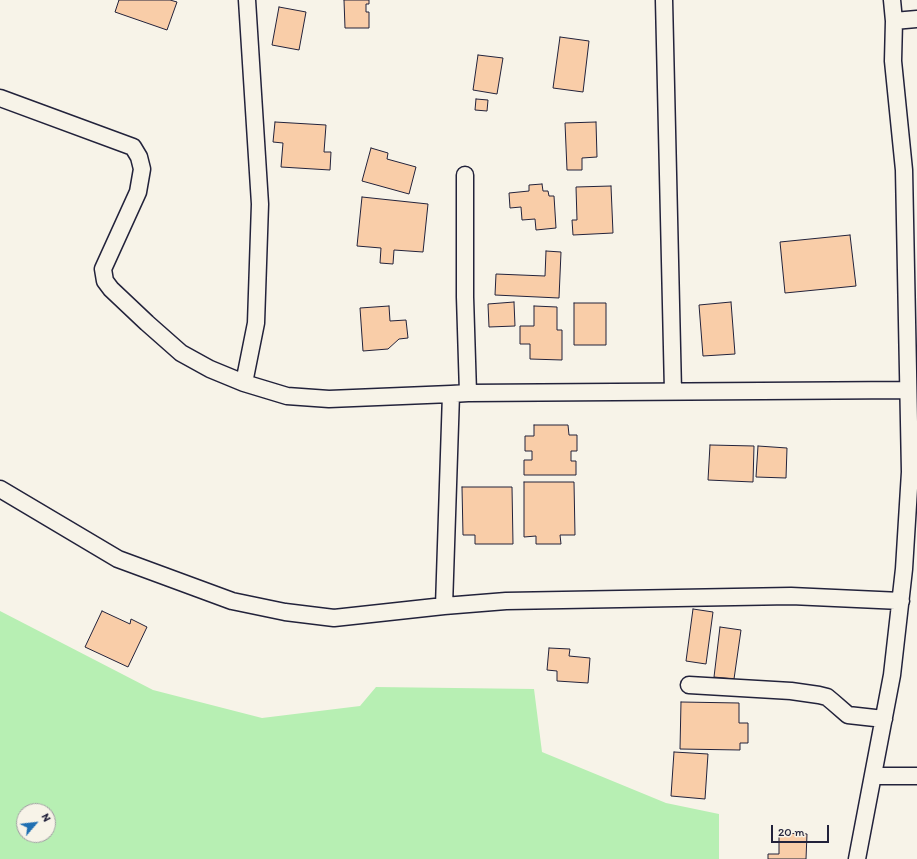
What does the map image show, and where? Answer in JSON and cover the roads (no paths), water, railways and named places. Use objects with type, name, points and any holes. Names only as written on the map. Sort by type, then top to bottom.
[{"type":"street","points":[[244,383],[256,324],[260,204],[247,0]]},
{"type":"street","points":[[664,0],[673,391]]},
{"type":"street","points":[[857,859],[892,675],[901,601],[910,569],[908,390],[913,363],[911,221],[904,170],[893,62],[894,21],[892,0]]},
{"type":"street","points":[[894,21],[917,19]]},
{"type":"street","points":[[0,98],[132,148],[139,157],[142,169],[138,192],[103,269],[105,281],[111,289],[146,323],[181,353],[210,369],[244,383],[287,396],[329,399],[468,393],[908,390]]},
{"type":"street","points":[[465,175],[465,297],[468,393]]},
{"type":"street","points":[[444,606],[450,394]]},
{"type":"street","points":[[0,489],[118,559],[232,600],[285,612],[334,618],[444,606],[506,602],[791,596],[901,601]]},
{"type":"street","points":[[689,685],[791,691],[819,695],[830,700],[848,715],[884,719]]},
{"type":"street","points":[[873,776],[917,776]]}]
